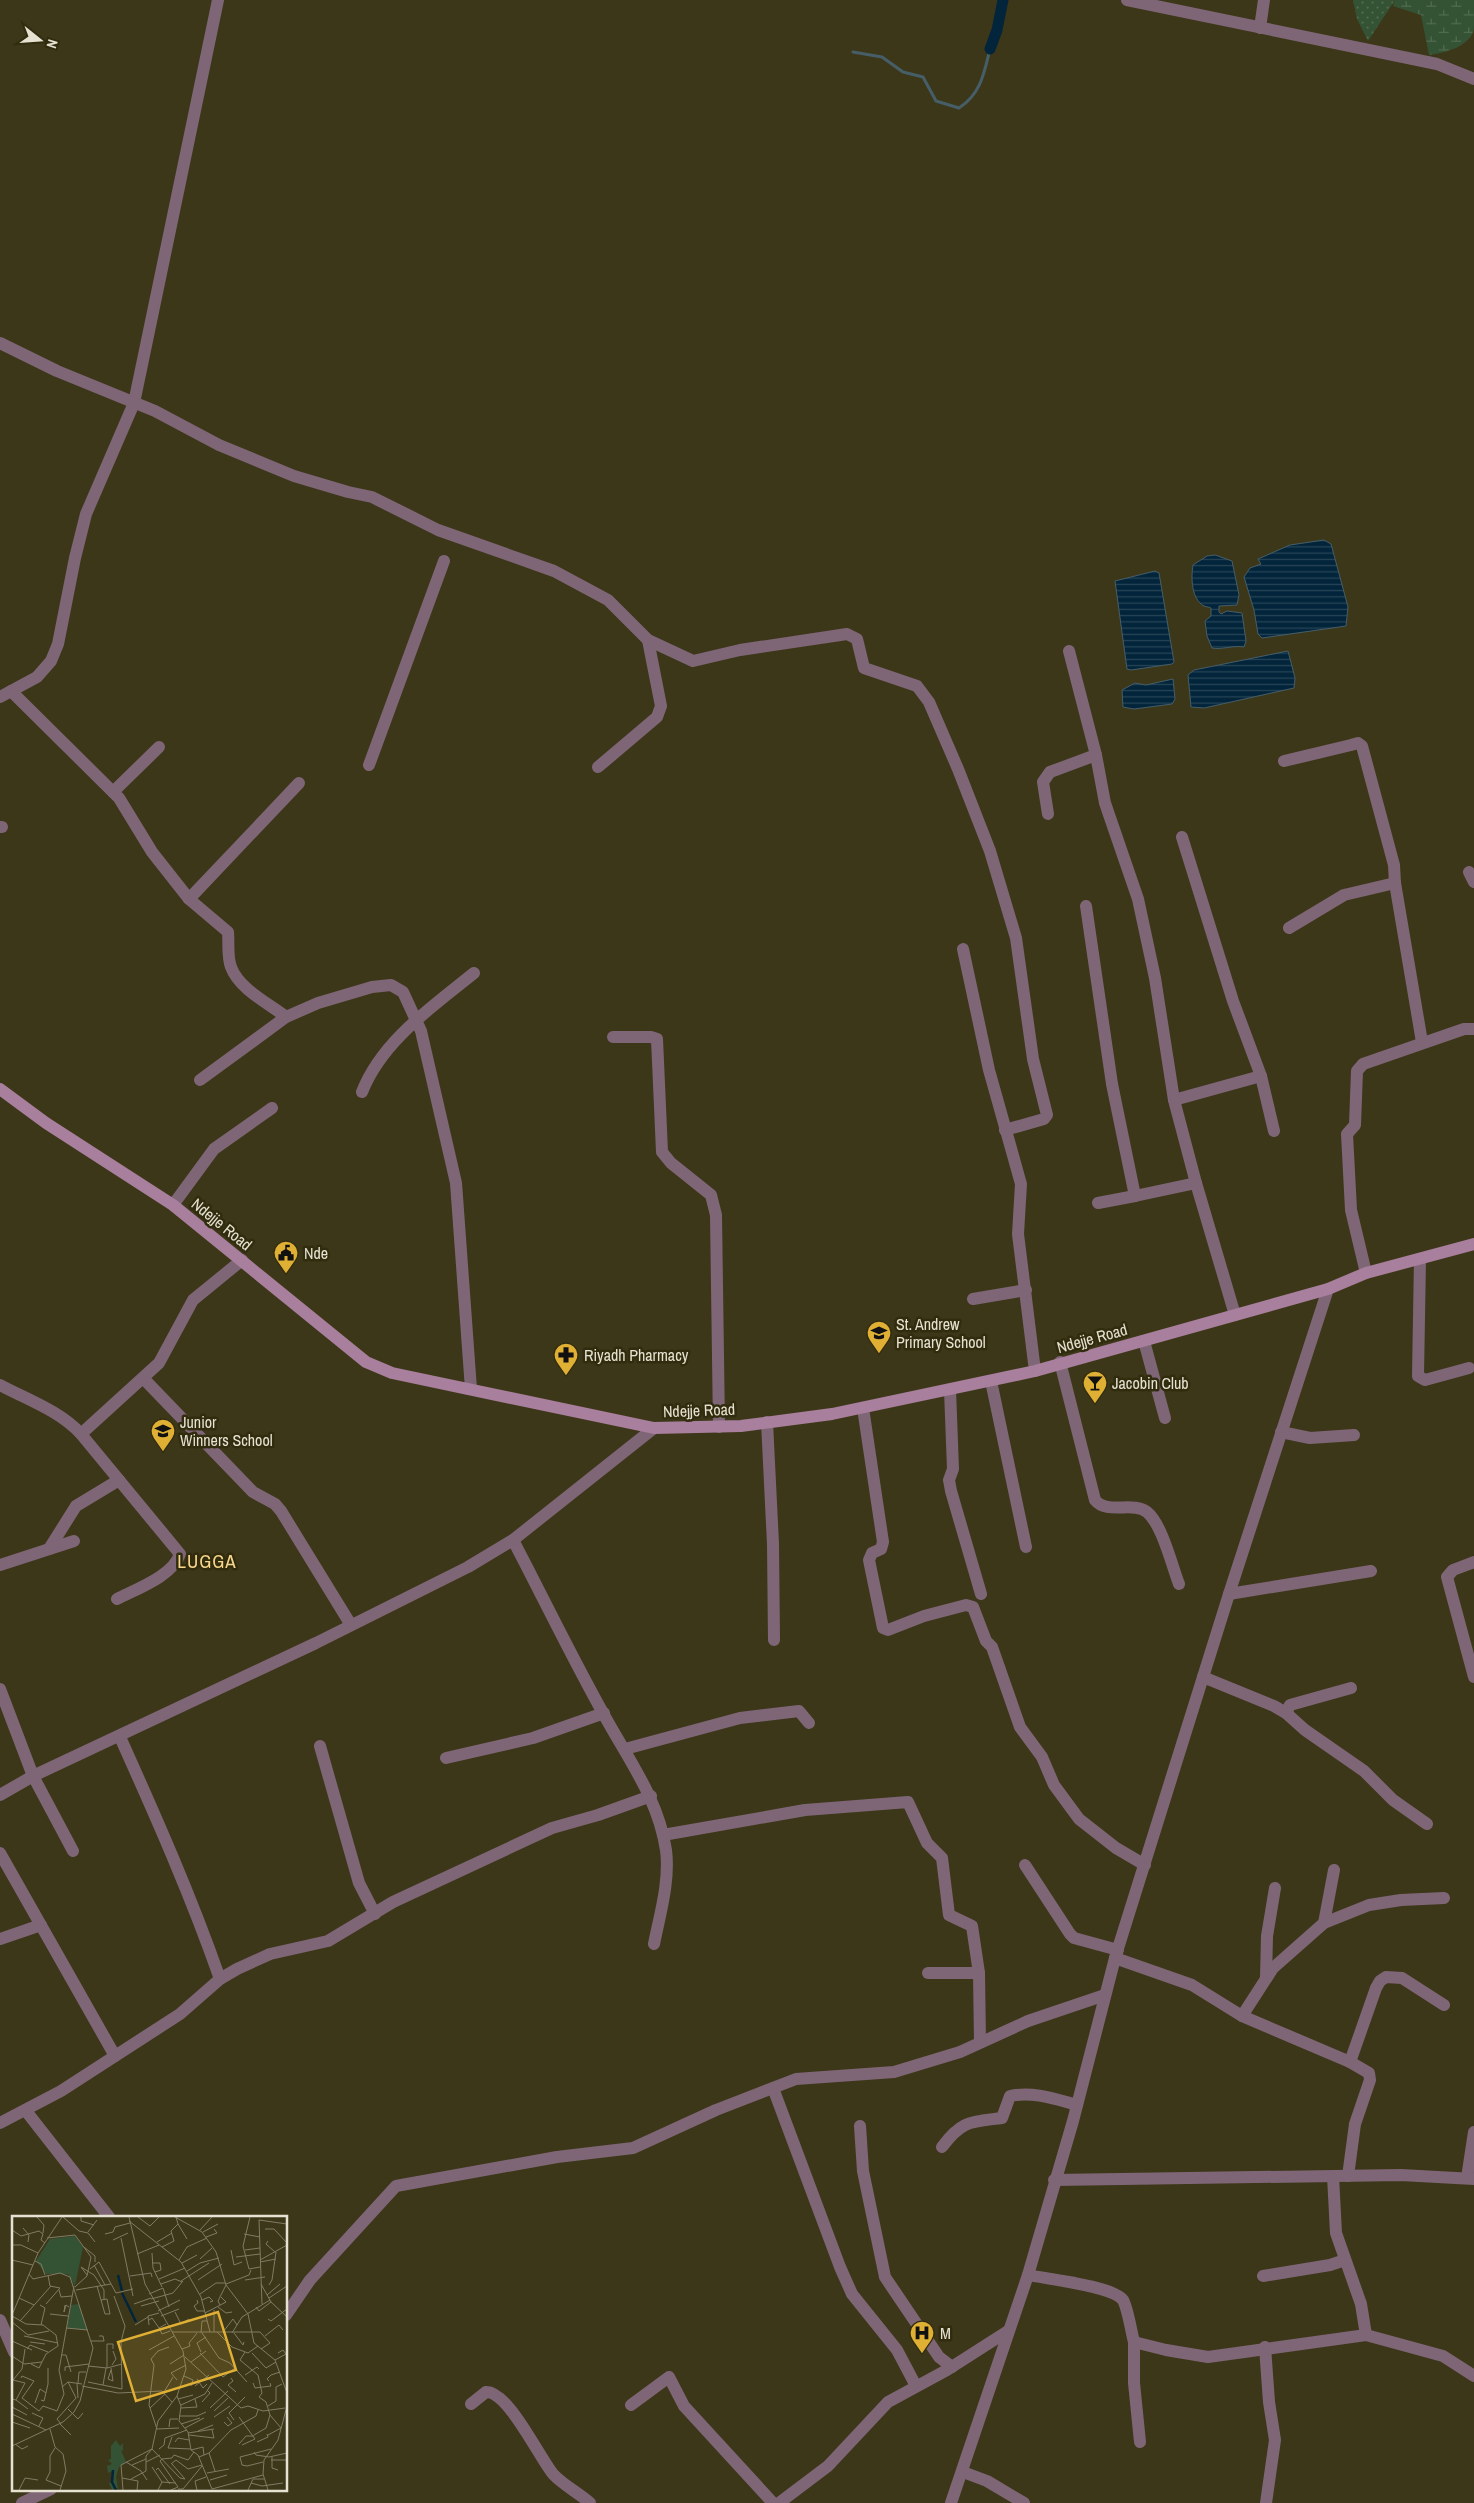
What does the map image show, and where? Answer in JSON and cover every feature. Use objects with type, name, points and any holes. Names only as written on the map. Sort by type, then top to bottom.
[{"type":"street","points":[[218,0],[134,403],[86,514],[58,644],[50,661],[37,677],[6,694],[113,792],[152,852],[190,899],[228,932],[230,966],[243,985],[286,1017]]},
{"type":"street","points":[[1126,0],[1437,64],[1474,79]]},
{"type":"street","points":[[1260,28],[1264,0]]},
{"type":"street","points":[[0,343],[57,371],[155,410],[219,445],[294,476],[348,492],[372,496],[438,530],[554,571],[608,600],[648,640],[694,661],[740,650],[846,634],[857,639],[864,668],[911,683],[921,690],[935,714],[990,851],[1019,952],[1033,1059],[1047,1115],[1044,1119],[1005,1130]]},
{"type":"street","points":[[369,765],[444,561]]},
{"type":"street","points":[[598,767],[657,717],[661,706],[648,640]]},
{"type":"street","points":[[1069,651],[1096,755],[1105,803],[1138,899],[1155,978],[1174,1100],[1235,1315]]},
{"type":"street","points":[[1284,761],[1351,745],[1358,744],[1362,746],[1394,865],[1395,883],[1422,1042]]},
{"type":"street","points":[[113,792],[159,747]]},
{"type":"street","points":[[1048,814],[1043,782],[1050,772],[1096,755]]},
{"type":"street","points":[[190,899],[299,783]]},
{"type":"street","points":[[1182,837],[1233,1001],[1261,1076],[1274,1131]]},
{"type":"street","points":[[1289,928],[1344,895],[1395,883]]},
{"type":"street","points":[[1086,906],[1112,1084],[1135,1196]]},
{"type":"street","points":[[963,949],[989,1070],[1021,1184],[1017,1225],[1036,1371]]},
{"type":"street","points":[[362,1092],[375,1065],[417,1020],[474,973]]},
{"type":"street","points":[[200,1080],[286,1017],[318,1003],[383,985],[398,988],[403,992],[417,1020],[456,1183],[471,1389]]},
{"type":"street","points":[[1366,1273],[1350,1210],[1347,1134],[1355,1125],[1357,1071],[1363,1064],[1422,1042],[1464,1028],[1474,1029]]},
{"type":"street","points":[[613,1037],[658,1039],[662,1152],[671,1163],[711,1195],[714,1200],[716,1215],[720,1427]]},
{"type":"street","points":[[1174,1100],[1261,1076]]},
{"type":"street","name":"Ndejje Road","points":[[0,1089],[46,1123],[173,1205],[242,1260],[348,1350],[366,1362],[392,1373],[654,1428],[720,1427],[832,1414],[1036,1371],[1060,1362],[1144,1341],[1328,1289],[1366,1273],[1474,1244]]},
{"type":"street","points":[[173,1205],[214,1149],[272,1108]]},
{"type":"street","points":[[1098,1203],[1196,1183]]},
{"type":"street","points":[[1420,1259],[1418,1376],[1425,1380],[1470,1368]]},
{"type":"street","points":[[82,1434],[162,1360],[193,1300],[242,1260]]},
{"type":"street","points":[[952,2503],[1028,2275],[1077,2105],[1117,1954],[1229,1594],[1328,1289]]},
{"type":"street","points":[[973,1299],[1026,1290]]},
{"type":"street","points":[[1144,1341],[1165,1418]]},
{"type":"street","points":[[1060,1362],[1095,1500],[1103,1506],[1139,1509],[1149,1513],[1160,1531],[1179,1584]]},
{"type":"street","points":[[143,1378],[253,1492],[275,1504],[281,1511],[351,1625]]},
{"type":"street","points":[[991,1381],[1026,1547]]},
{"type":"street","points":[[0,1385],[70,1422],[82,1434],[180,1554],[178,1560],[161,1575],[117,1599]]},
{"type":"street","points":[[950,1390],[953,1469],[949,1480],[981,1594]]},
{"type":"street","points":[[863,1408],[883,1542],[881,1549],[872,1554],[869,1560],[883,1628],[888,1630],[924,1616],[966,1605],[973,1606],[986,1641],[992,1647],[1020,1727],[1042,1757],[1054,1785],[1079,1819],[1116,1848],[1145,1865]]},
{"type":"street","points":[[767,1422],[773,1544],[774,1640]]},
{"type":"street","points":[[0,1795],[32,1776],[120,1737],[468,1566],[513,1540],[654,1428]]},
{"type":"street","points":[[1281,1432],[1310,1438],[1354,1435]]},
{"type":"street","points":[[49,1550],[76,1506],[119,1480]]},
{"type":"street","points":[[513,1540],[604,1713],[651,1796],[662,1835],[667,1876],[654,1944]]},
{"type":"street","points":[[0,1565],[74,1541]]},
{"type":"street","points":[[1474,1562],[1453,1570],[1447,1577],[1474,1677]]},
{"type":"street","points":[[1229,1594],[1371,1571]]},
{"type":"street","points":[[1203,1677],[1274,1706],[1286,1713],[1305,1730],[1364,1772],[1393,1800],[1427,1824]]},
{"type":"street","points":[[1286,1713],[1290,1705],[1301,1700],[1351,1688]]},
{"type":"street","points":[[0,1689],[32,1776],[72,1851]]},
{"type":"street","points":[[625,1749],[740,1718],[786,1711],[802,1712],[809,1723]]},
{"type":"street","points":[[446,1758],[533,1738],[604,1713]]},
{"type":"street","points":[[120,1737],[174,1855],[220,1979]]},
{"type":"street","points":[[320,1746],[359,1884],[374,1914]]},
{"type":"street","points":[[0,2123],[26,2111],[180,2014],[220,1979],[270,1954],[328,1941],[402,1898],[552,1828],[598,1815],[651,1796]]},
{"type":"street","points":[[662,1835],[805,1810],[908,1802],[927,1843],[942,1858],[949,1915],[972,1926],[979,1973],[980,2042]]},
{"type":"street","points":[[0,1853],[115,2056]]},
{"type":"street","points":[[1026,1865],[1074,1938],[1192,1984],[1242,2016],[1350,2062],[1370,2073],[1370,2080],[1355,2124],[1348,2176]]},
{"type":"street","points":[[1324,1923],[1334,1870]]},
{"type":"street","points":[[1266,1978],[1268,1936],[1275,1888]]},
{"type":"street","points":[[1242,2016],[1273,1968],[1324,1923],[1369,1905],[1401,1900],[1444,1898]]},
{"type":"street","points":[[0,1940],[41,1925]]},
{"type":"street","points":[[928,1973],[979,1973]]},
{"type":"street","points":[[1350,2062],[1376,1988],[1380,1981],[1386,1977],[1402,1978],[1444,2005]]},
{"type":"street","points":[[288,2312],[310,2280],[396,2186],[558,2157],[634,2148],[716,2110],[796,2079],[894,2072],[960,2052],[1028,2021],[1105,1995]]},
{"type":"street","points":[[773,2088],[840,2267],[852,2294],[897,2350],[916,2386]]},
{"type":"street","points":[[942,2147],[954,2131],[968,2123],[1002,2118],[1010,2096],[1020,2094],[1037,2095],[1077,2105]]},
{"type":"street","points":[[26,2111],[108,2216]]},
{"type":"street","points":[[860,2126],[863,2171],[885,2277],[939,2357],[952,2367]]},
{"type":"street","points":[[1054,2180],[1334,2176],[1470,2179],[1474,2132]]},
{"type":"street","points":[[1334,2176],[1336,2233],[1361,2304],[1366,2335]]},
{"type":"street","points":[[1263,2276],[1321,2267],[1345,2260]]},
{"type":"street","points":[[1028,2275],[1105,2290],[1119,2296],[1124,2302],[1134,2342],[1134,2383],[1140,2442]]},
{"type":"street","points":[[0,2320],[12,2347]]},
{"type":"street","points":[[778,2503],[828,2466],[888,2402],[952,2367],[1008,2331]]},
{"type":"street","points":[[1134,2342],[1208,2357],[1266,2347],[1366,2335],[1443,2356],[1474,2376]]},
{"type":"street","points":[[1266,2347],[1269,2402],[1275,2440],[1266,2503]]},
{"type":"street","points":[[631,2405],[669,2377],[684,2406],[773,2503]]},
{"type":"street","points":[[471,2404],[486,2392],[496,2393],[511,2411],[554,2475],[590,2503]]},
{"type":"street","points":[[963,2472],[987,2481],[1024,2503]]},
{"type":"street","points":[[22,2503],[49,2490]]},
{"type":"green space","points":[[1353,0],[1395,0],[1368,41],[1357,19]]},
{"type":"green space","points":[[1395,0],[1474,0],[1474,28],[1472,35],[1456,48],[1429,55],[1421,15],[1393,6]]},
{"type":"water","points":[[1324,540],[1331,544],[1348,607],[1346,626],[1262,638],[1258,634],[1254,610],[1244,577],[1250,568],[1261,564],[1258,559],[1290,545]]},
{"type":"water","points":[[1215,555],[1232,561],[1239,595],[1237,605],[1219,606],[1219,612],[1221,614],[1227,611],[1242,613],[1246,641],[1244,647],[1212,648],[1207,636],[1205,621],[1211,616],[1211,608],[1200,603],[1194,593],[1192,570],[1193,565],[1207,556]]},
{"type":"water","points":[[1155,571],[1159,573],[1174,662],[1172,664],[1127,669],[1115,581]]},
{"type":"water","points":[[1288,651],[1295,678],[1294,688],[1204,708],[1191,707],[1188,675],[1194,670]]},
{"type":"water","points":[[1173,679],[1175,699],[1172,704],[1134,709],[1123,707],[1122,690],[1135,683],[1146,685]]},
{"type":"waterway","points":[[990,49],[997,30],[1003,0]]},
{"type":"waterway","points":[[853,52],[882,57],[903,72],[923,77],[936,101],[959,108],[977,90],[990,49]]},
{"type":"place","name":"Nde","points":[[286,1274]]},
{"type":"place","name":"St. Andrew Primary School","points":[[879,1354]]},
{"type":"place","name":"Riyadh Pharmacy","points":[[566,1376]]},
{"type":"place","name":"Jacobin Club","points":[[1095,1404]]},
{"type":"place","name":"Junior Winners School","points":[[163,1452]]},
{"type":"place","name":"M","points":[[922,2354]]},
{"type":"district","name":"LUGGA","points":[[207,1561]]}]
